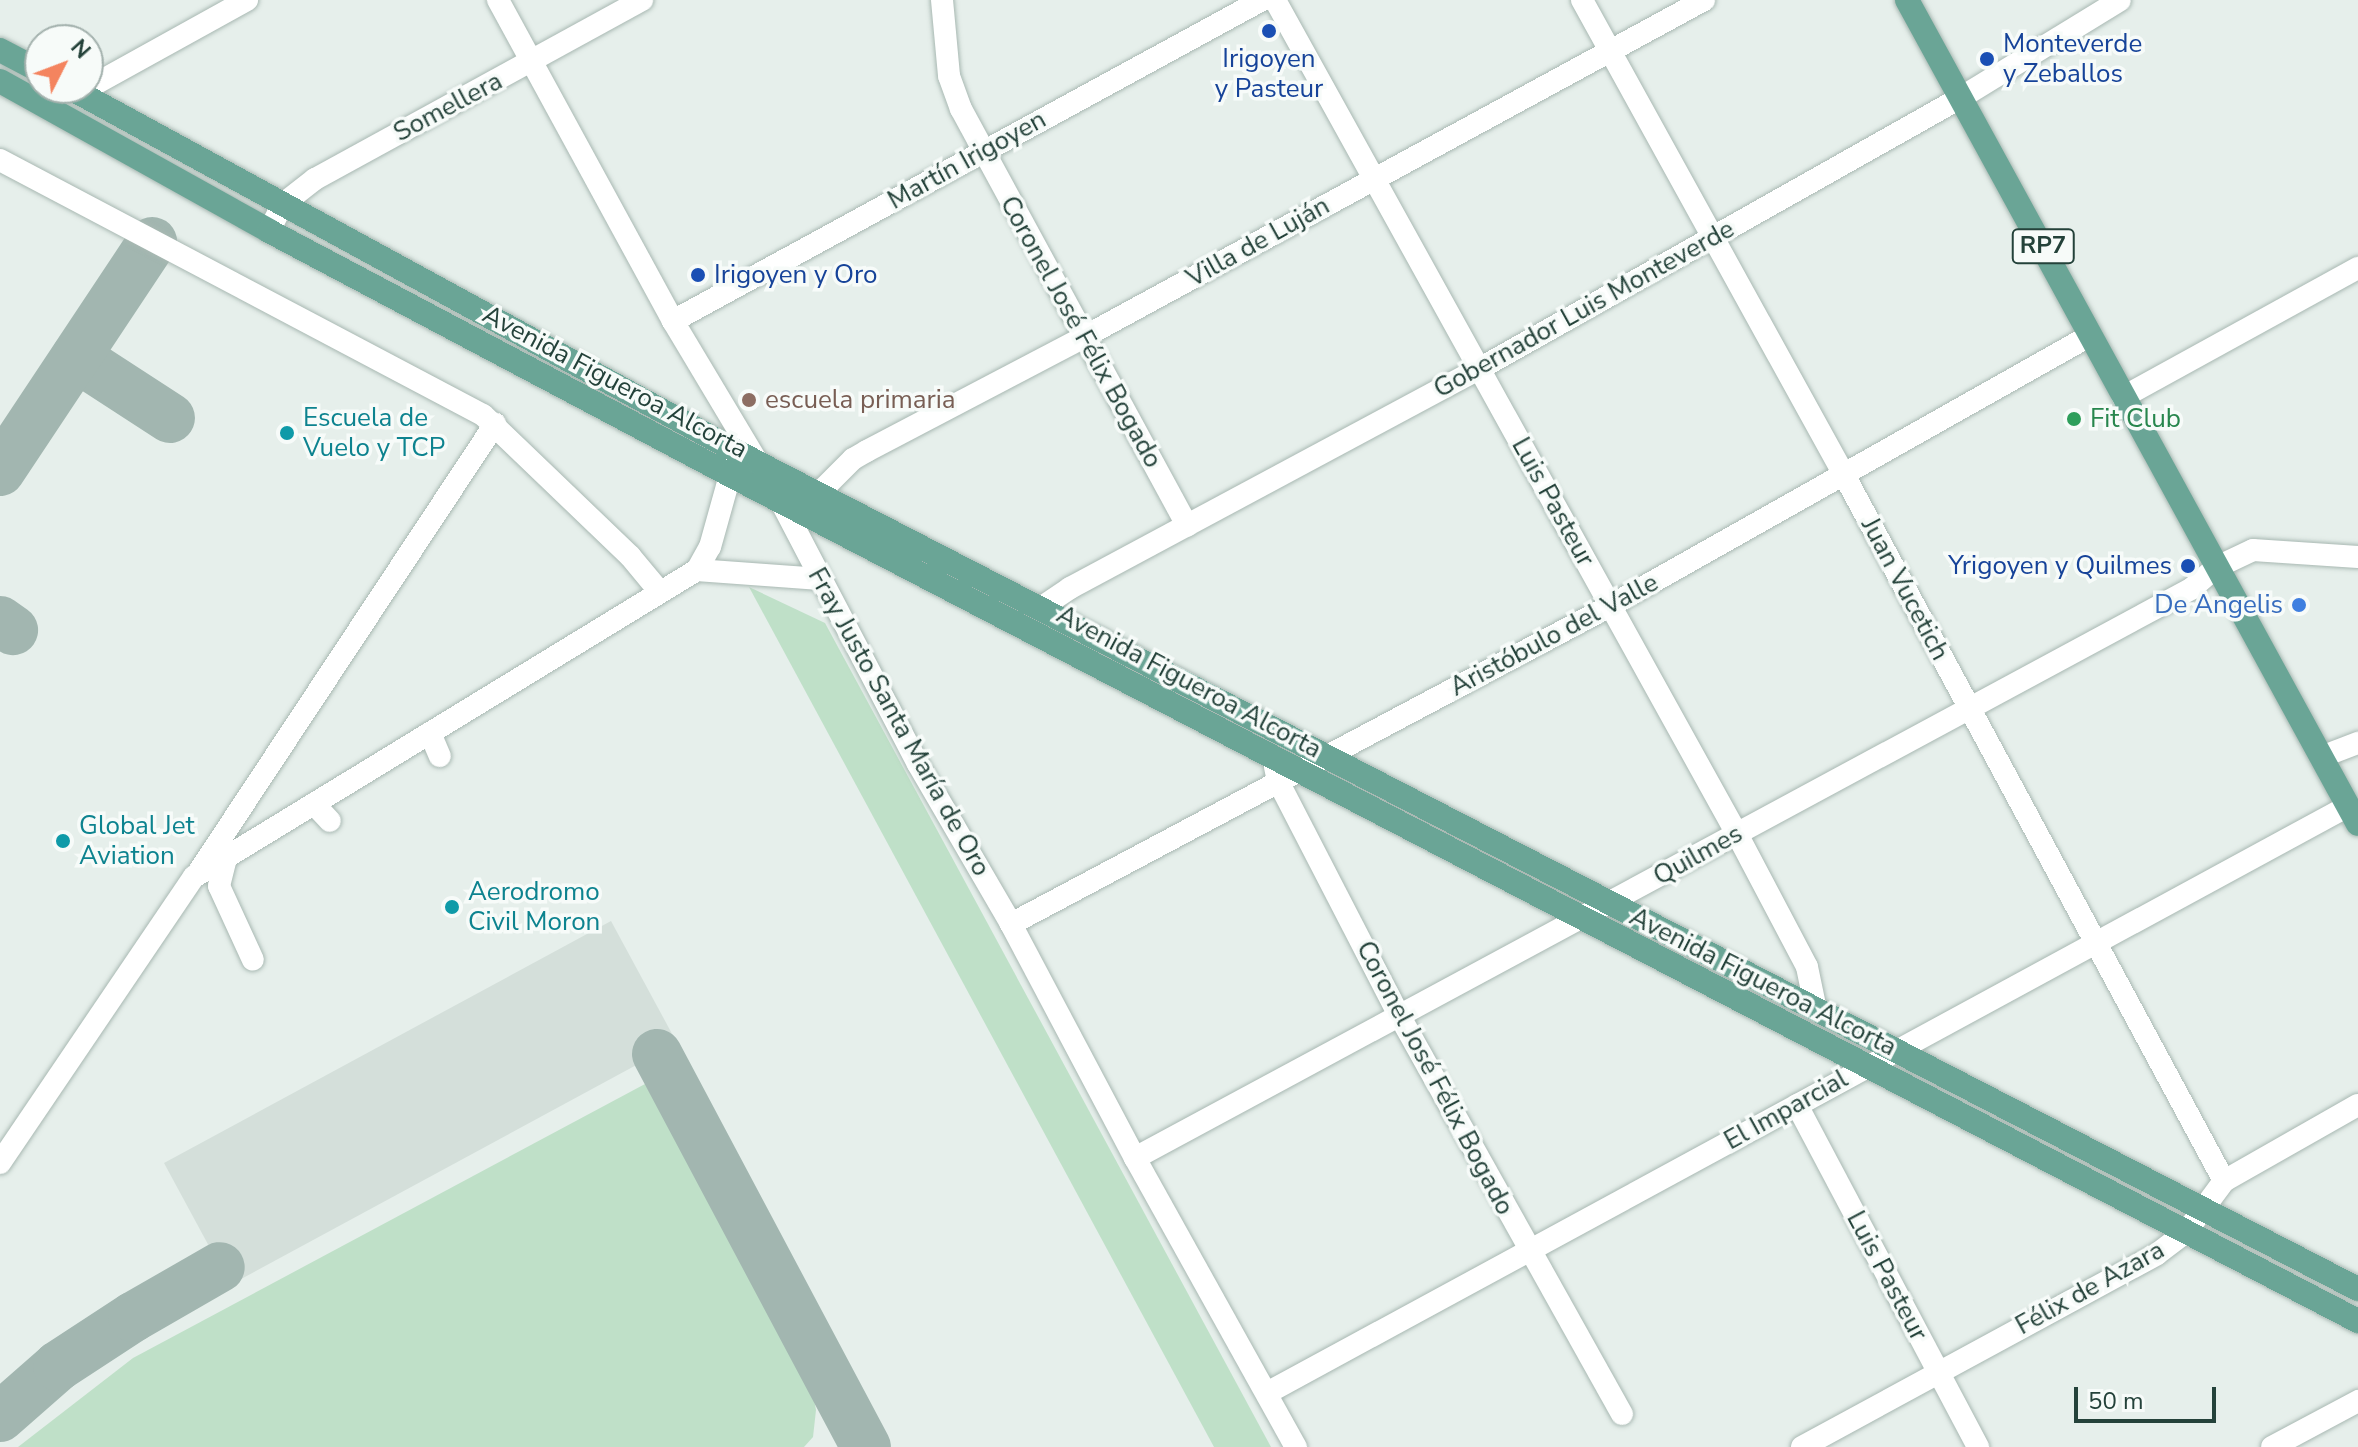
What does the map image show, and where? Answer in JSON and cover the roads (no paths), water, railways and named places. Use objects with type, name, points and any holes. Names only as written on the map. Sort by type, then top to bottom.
[{"type":"main road","name":"RP7","points":[[1907,0],[2215,568],[2353,815]]},
{"type":"main road","points":[[0,50],[24,63]]},
{"type":"main road","name":"Avenida Figueroa Alcorta","points":[[0,81],[269,231],[733,463],[760,464],[819,493],[1042,607],[1323,757],[2358,1289]]},
{"type":"main road","name":"Avenida Figueroa Alcorta","points":[[104,102],[733,463],[780,500],[1283,771],[1580,919],[2358,1321]]},
{"type":"street","points":[[104,77],[247,0]]},
{"type":"street","name":"Fray Justo Santa María de Oro","points":[[498,0],[673,321],[780,500],[918,764],[1011,924],[1135,1158],[1296,1447]]},
{"type":"street","name":"Somellera","points":[[269,231],[283,204],[315,179],[642,0]]},
{"type":"street","name":"Coronel José Félix Bogado","points":[[942,0],[949,76],[982,152],[1187,526]]},
{"type":"street","name":"Martín Irigoyen","points":[[673,321],[1262,0]]},
{"type":"street","name":"Luis Pasteur","points":[[1275,0],[1737,834],[1807,967],[1816,1010]]},
{"type":"street","name":"Juan Vucetich","points":[[1582,0],[1843,473],[2224,1181]]},
{"type":"street","name":"Villa de Luján","points":[[819,493],[853,459],[867,451],[1082,338],[1704,0]]},
{"type":"street","name":"Gobernador Luis Monteverde","points":[[1042,607],[1070,588],[1479,369],[1962,97],[2120,0]]},
{"type":"street","points":[[65,117],[72,104]]},
{"type":"street","points":[[0,160],[495,424],[630,556],[660,592]]},
{"type":"street","points":[[2123,397],[2358,268]]},
{"type":"street","name":"Aristóbulo del Valle","points":[[1011,924],[1283,771],[1323,757],[1610,606],[2091,335]]},
{"type":"street","points":[[0,1163],[146,953],[495,424]]},
{"type":"street","points":[[194,877],[226,858],[322,813],[430,733],[697,570],[710,547],[733,463]]},
{"type":"street","name":"Quilmes","points":[[1135,1158],[2191,589],[2215,568],[2253,550],[2358,557]]},
{"type":"street","points":[[697,570],[820,579]]},
{"type":"street","points":[[430,733],[440,756]]},
{"type":"street","points":[[1282,735],[1283,771]]},
{"type":"street","points":[[2321,757],[2358,743]]},
{"type":"street","name":"Coronel José Félix Bogado","points":[[1283,771],[1399,1015],[1527,1249],[1622,1414]]},
{"type":"street","name":"El Imparcial","points":[[1267,1393],[1865,1066],[2095,944],[2353,815]]},
{"type":"street","points":[[226,858],[219,886],[253,960]]},
{"type":"street","name":"Luis Pasteur","points":[[1797,1105],[1978,1447]]},
{"type":"street","name":"Félix de Azara","points":[[1802,1447],[2157,1254],[2186,1232],[2224,1181],[2358,1105]]},
{"type":"street","points":[[2272,1447],[2358,1401]]},
{"type":"place","name":"Irigoyen y Pasteur","points":[[1269,31]]},
{"type":"place","name":"Monteverde y Zeballos","points":[[1987,59]]},
{"type":"place","name":"Irigoyen y Oro","points":[[698,275]]},
{"type":"place","name":"escuela primaria","points":[[749,400]]},
{"type":"place","name":"Fit Club","points":[[2074,419]]},
{"type":"place","name":"Escuela de Vuelo y TCP","points":[[287,433]]},
{"type":"place","name":"Yrigoyen y Quilmes","points":[[2188,566]]},
{"type":"place","name":"De Angelis","points":[[2299,605]]},
{"type":"place","name":"Global Jet Aviation","points":[[63,841]]},
{"type":"place","name":"Aerodromo Civil Moron","points":[[452,907]]}]
